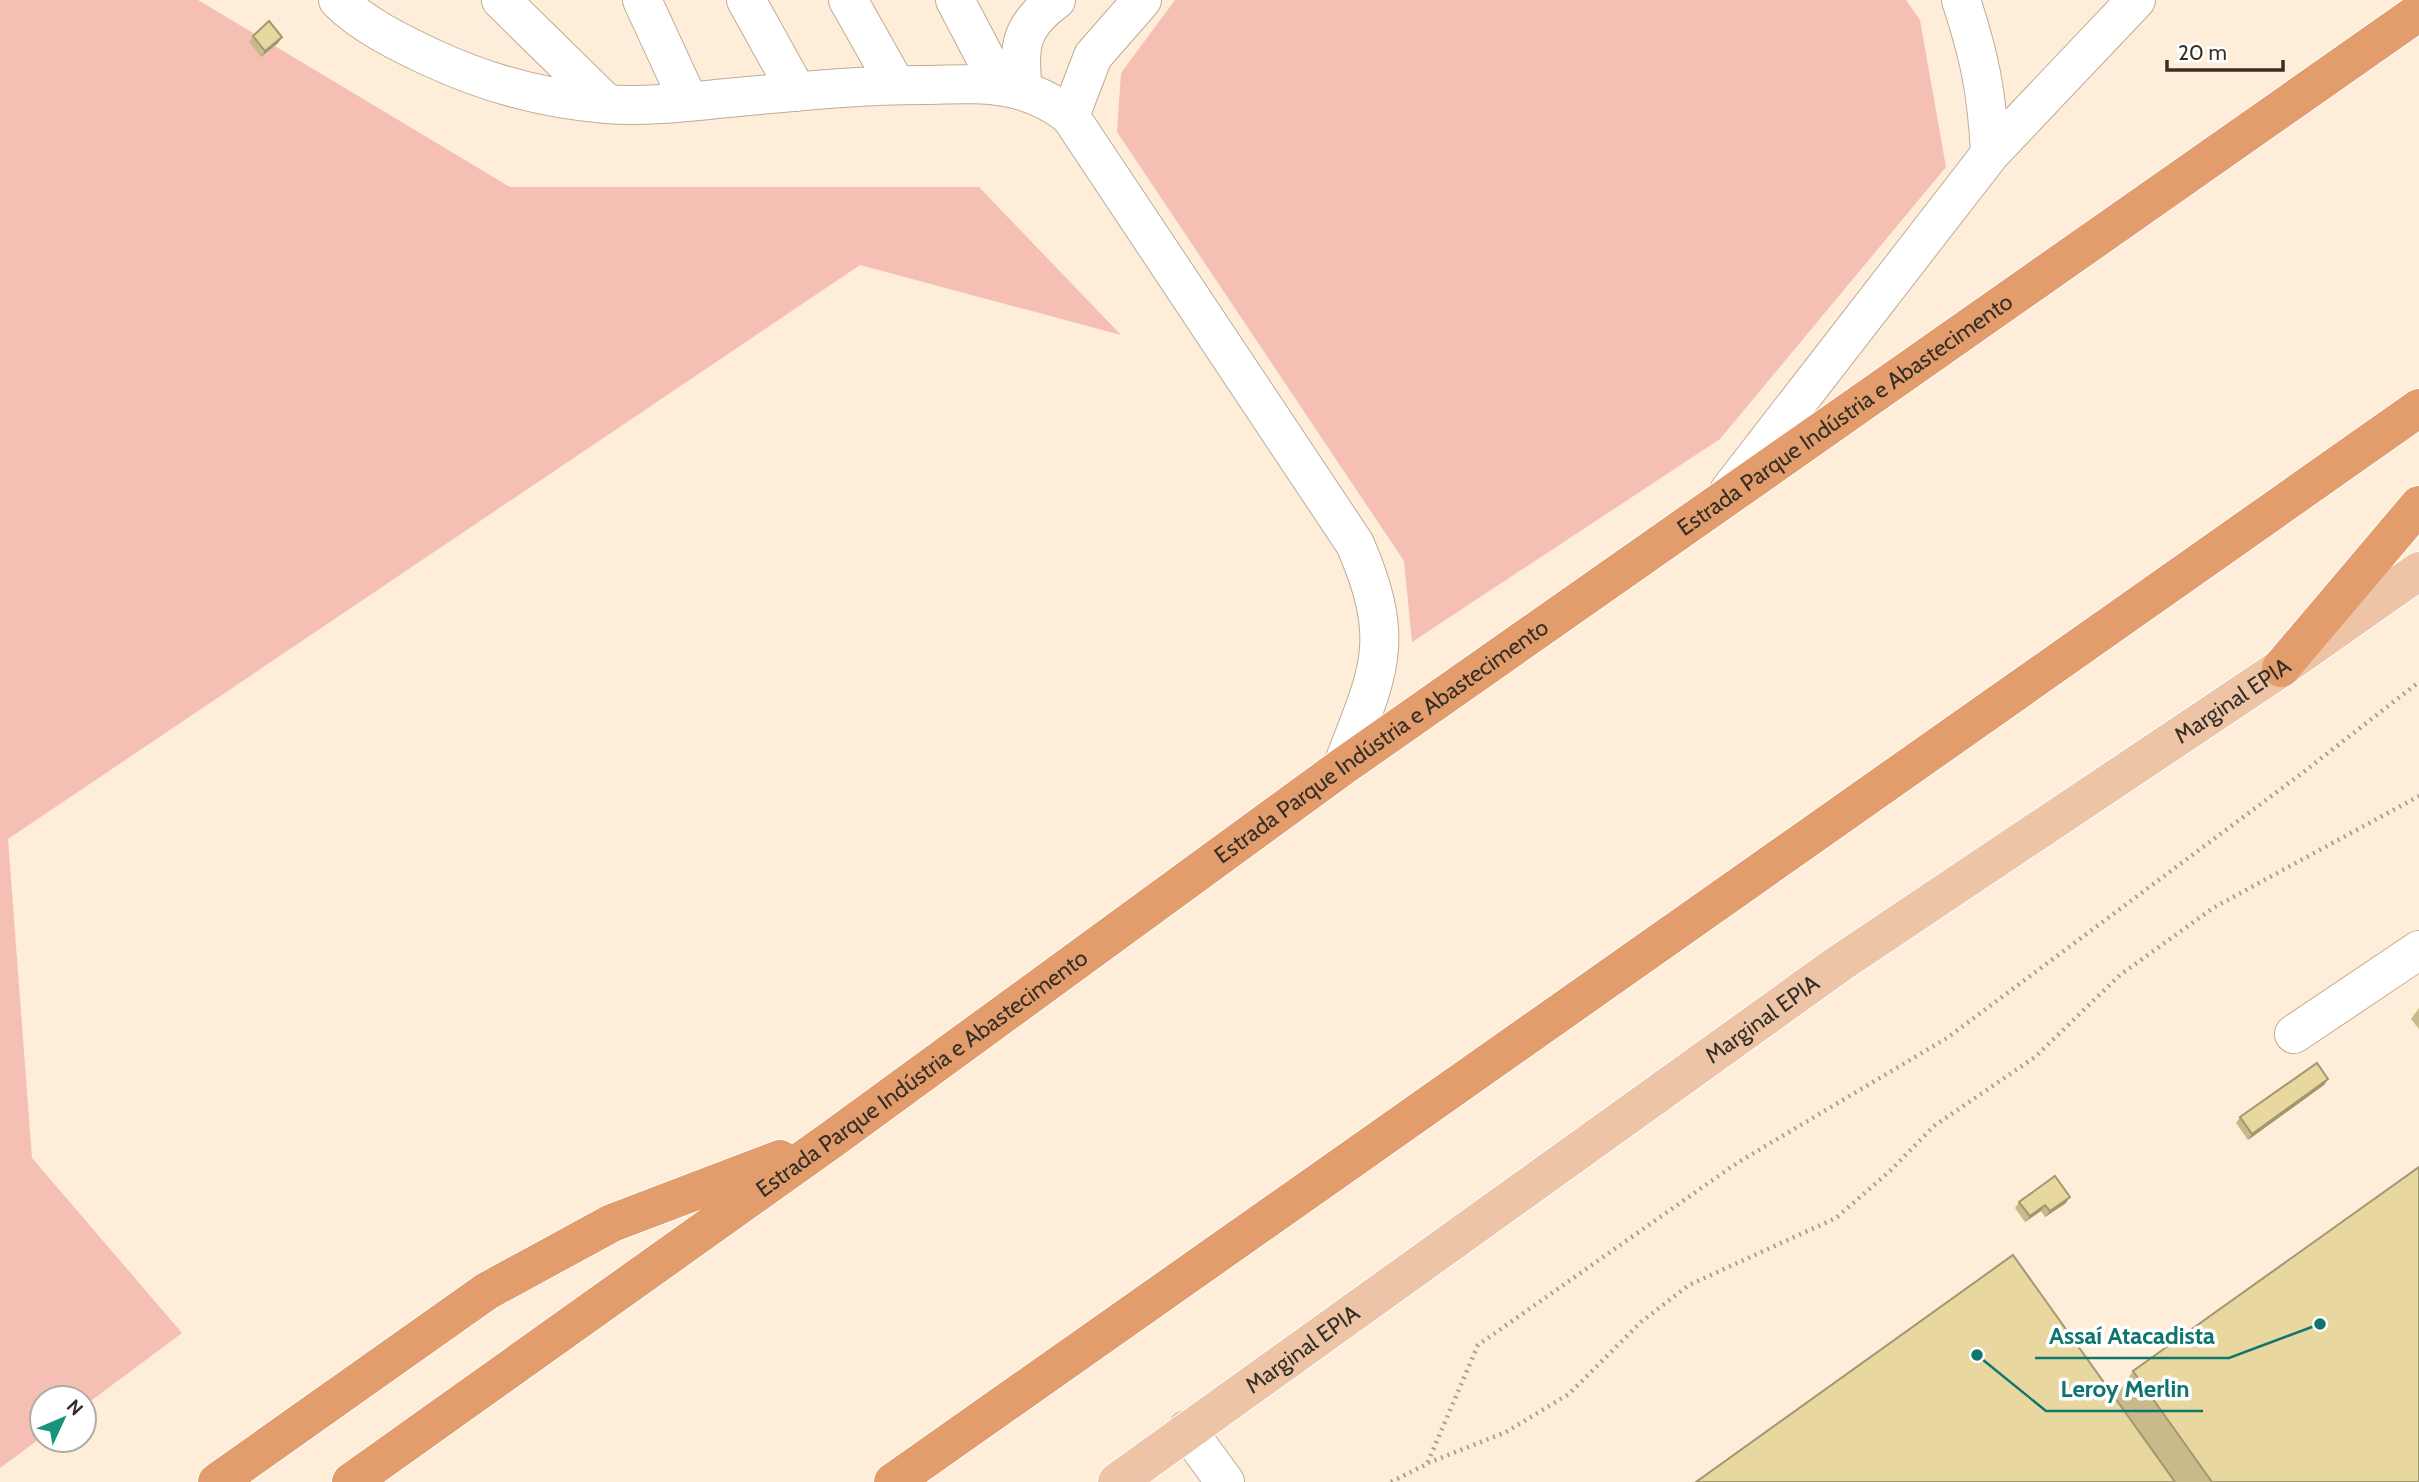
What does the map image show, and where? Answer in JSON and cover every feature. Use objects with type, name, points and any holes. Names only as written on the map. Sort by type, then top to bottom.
[{"type":"highway","name":"Estrada Parque Indústria e Abastecimento","points":[[351,1482],[831,1140],[1342,767],[1717,507],[2419,12]]},
{"type":"highway","points":[[893,1482],[2419,408]]},
{"type":"highway","points":[[2281,668],[2419,505]]},
{"type":"highway","points":[[217,1482],[487,1291],[612,1223],[831,1140]]},
{"type":"main road","name":"Marginal EPIA","points":[[1117,1482],[1840,963],[2281,668],[2419,571]]},
{"type":"street","points":[[501,0],[607,104]]},
{"type":"street","points":[[642,0],[689,102]]},
{"type":"street","points":[[746,0],[797,92]]},
{"type":"street","points":[[848,0],[896,85]]},
{"type":"street","points":[[955,0],[1011,87]]},
{"type":"street","points":[[1011,87],[1019,53],[1029,27],[1056,0]]},
{"type":"street","points":[[1070,116],[1093,56],[1142,0]]},
{"type":"street","points":[[1961,0],[1981,60],[1990,154]]},
{"type":"street","points":[[1717,507],[1990,154],[2136,0]]},
{"type":"street","points":[[351,4],[412,49],[480,80],[546,97],[607,104],[689,102],[896,85],[1011,87],[1045,99],[1070,116],[1355,544],[1373,586],[1379,617],[1380,653],[1375,680],[1342,767]]},
{"type":"street","points":[[2294,1034],[2419,950]]},
{"type":"street","points":[[1187,1430],[1225,1482]]},
{"type":"path","points":[[1427,1464],[1478,1345],[1737,1163],[1947,1038],[2419,682]]},
{"type":"path","points":[[1391,1482],[1427,1464],[1506,1432],[1569,1394],[1641,1322],[1689,1285],[1836,1218],[1891,1171],[1934,1126],[2035,1057],[2120,975],[2213,908],[2419,796]]},
{"type":"shaded area","points":[[0,0],[198,0],[510,187],[979,187],[1121,335],[860,265],[8,839],[32,1158],[182,1333],[98,1396],[98,1384],[28,1384],[28,1447],[0,1468]]},
{"type":"shaded area","points":[[1175,0],[1906,0],[1920,20],[1946,167],[1720,439],[1412,642],[1404,561],[1117,132],[1121,73]]},
{"type":"building","points":[[269,21],[282,37],[265,51],[253,36]]},
{"type":"building","points":[[2317,1063],[2328,1079],[2252,1134],[2240,1117]]},
{"type":"building","points":[[2419,1167],[2419,1482],[2212,1482],[2133,1371]]},
{"type":"building","points":[[2055,1176],[2070,1197],[2050,1211],[2045,1205],[2030,1216],[2019,1202]]},
{"type":"building","points":[[2013,1255],[2175,1482],[1696,1482]]},
{"type":"place","name":"Assaí Atacadista","points":[[2320,1324]]},
{"type":"place","name":"Leroy Merlin","points":[[1977,1355]]}]
